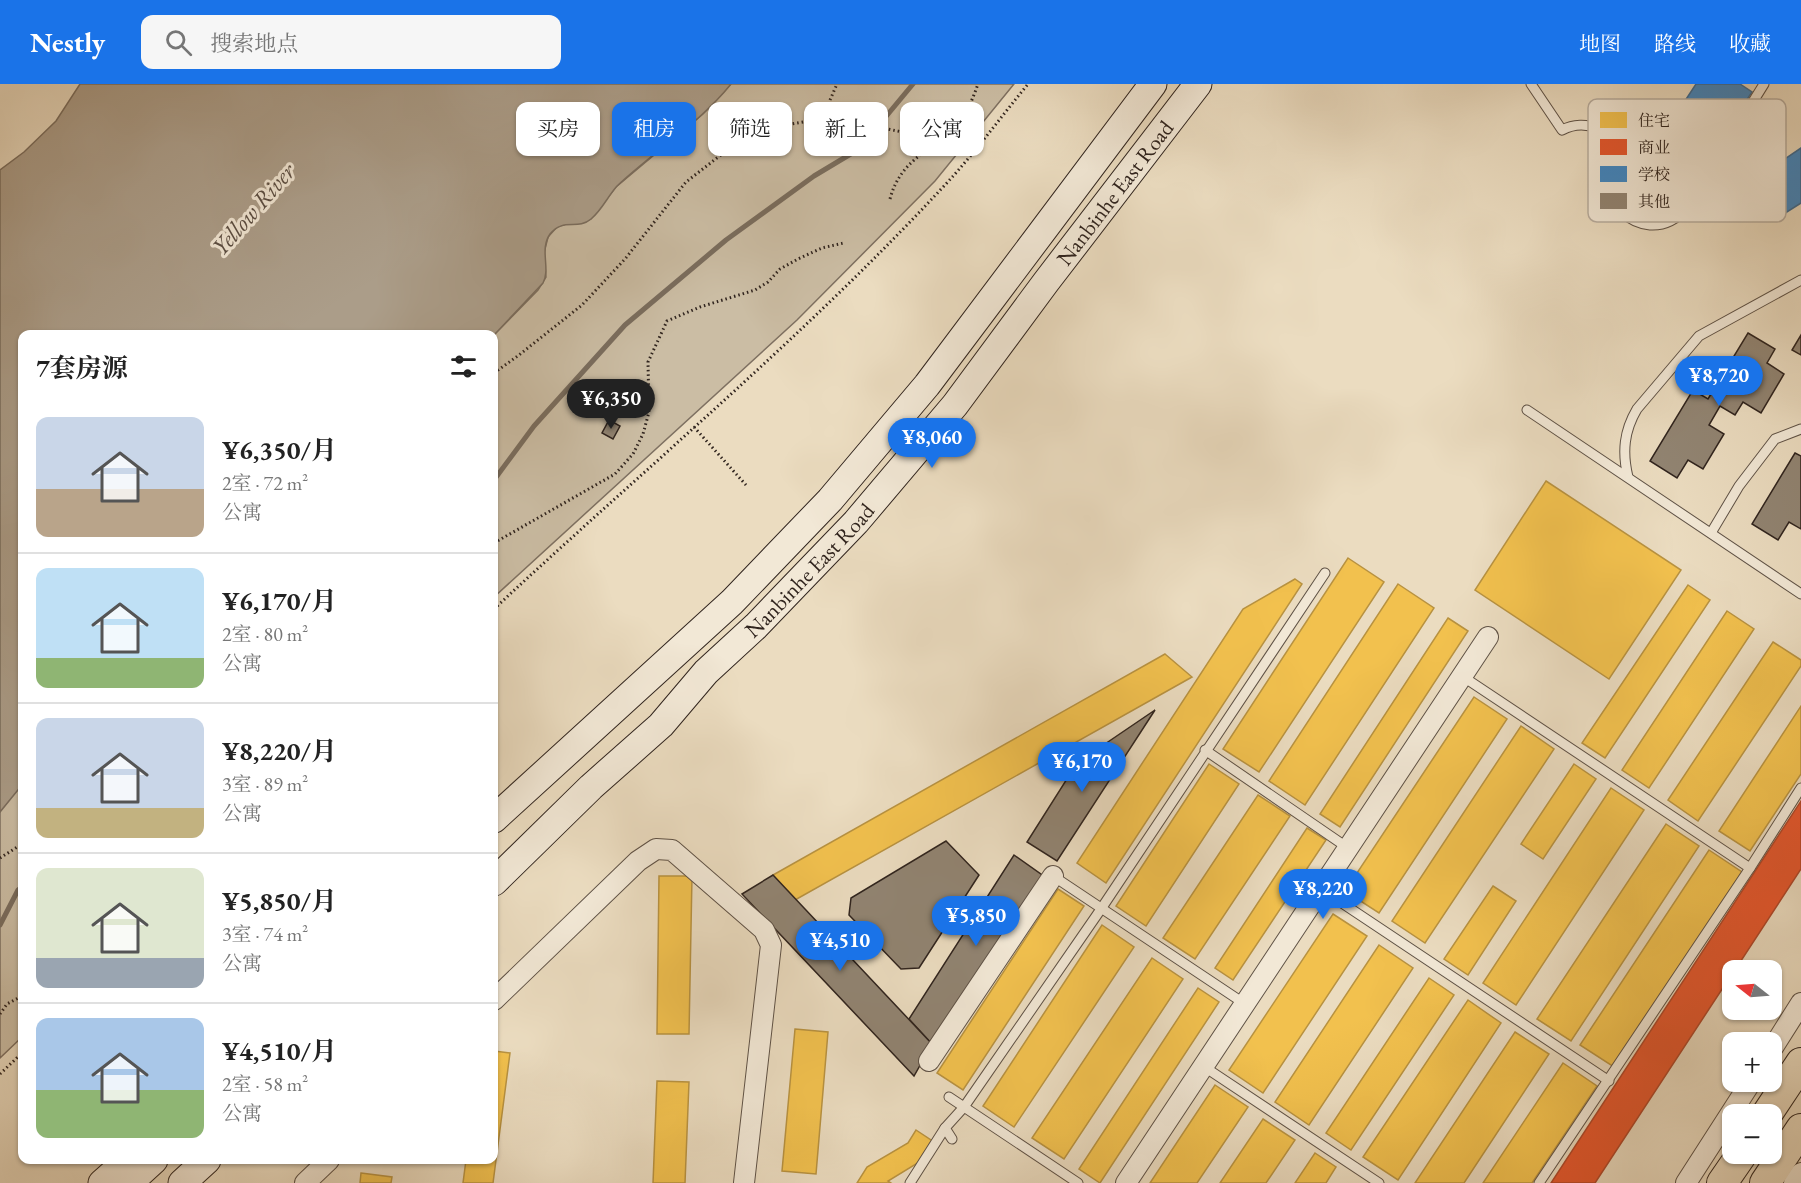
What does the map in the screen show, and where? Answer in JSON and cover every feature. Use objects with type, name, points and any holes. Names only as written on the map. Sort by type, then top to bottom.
[{"type":"main road","name":"Nanbinhe East Road","points":[[498,815],[732,602],[830,500],[940,368],[1153,84]]},
{"type":"main road","name":"Nanbinhe East Road","points":[[498,878],[591,787],[661,725],[706,672],[804,577],[907,464],[955,405],[1198,84]]},
{"type":"main road","points":[[562,756],[591,787]]},
{"type":"main road","points":[[1774,1104],[1801,1063]]},
{"type":"main road","points":[[1765,1183],[1801,1128]]},
{"type":"main road","points":[[182,1183],[203,1164]]},
{"type":"main road","points":[[1722,1183],[1735,1164]]},
{"type":"main road","points":[[102,1183],[138,1169]]},
{"type":"street","points":[[1126,1183],[1488,637]]},
{"type":"street","points":[[498,996],[638,861],[656,849],[672,850],[764,930],[771,945],[744,1183]]},
{"type":"street","points":[[929,1061],[1053,876]]},
{"type":"street","points":[[1782,1033],[1801,1003]]},
{"type":"street","points":[[1686,1183],[1745,1092]]},
{"type":"street","points":[[305,1183],[325,1164]]},
{"type":"street","points":[[1794,1183],[1801,1173]]},
{"type":"lane","points":[[1531,84],[1562,130],[1568,126],[1588,126]]},
{"type":"lane","points":[[1755,99],[1764,84]]},
{"type":"lane","points":[[1643,222],[1651,225],[1669,222]]},
{"type":"lane","points":[[1628,477],[1624,454],[1626,432],[1630,420],[1699,336],[1801,280]]},
{"type":"lane","points":[[1527,410],[1801,594]]},
{"type":"lane","points":[[1711,533],[1739,486],[1775,439],[1801,429]]},
{"type":"lane","points":[[910,1183],[945,1128],[964,1107],[1101,909],[1325,573]]},
{"type":"lane","points":[[1462,676],[1750,868]]},
{"type":"lane","points":[[1205,750],[1348,848]]},
{"type":"lane","points":[[1539,1183],[1609,1081],[1801,788]]},
{"type":"lane","points":[[1053,876],[1245,1004]]},
{"type":"lane","points":[[1321,889],[1609,1081]]},
{"type":"lane","points":[[1203,1066],[1379,1183]]},
{"type":"lane","points":[[949,1097],[1078,1183]]},
{"type":"lane","points":[[945,1128],[952,1139]]},
{"type":"path","points":[[830,100],[837,84]]},
{"type":"path","points":[[971,102],[978,84]]},
{"type":"path","points":[[498,605],[580,528],[804,328],[945,185],[1028,84]]},
{"type":"path","points":[[498,370],[582,305],[625,259],[686,182],[735,144],[774,127],[804,122]]},
{"type":"path","points":[[890,199],[904,167],[919,156]]},
{"type":"path","points":[[498,541],[615,474],[633,454],[643,434],[649,412],[648,362],[667,321],[700,306],[755,290],[768,282],[780,269],[798,259],[822,248],[844,243]]},
{"type":"path","points":[[694,427],[746,485]]},
{"type":"path","points":[[0,858],[18,847]]},
{"type":"path","points":[[0,1014],[7,1004],[18,998]]},
{"type":"path","points":[[0,1074],[18,1057]]},
{"type":"shaded area","points":[[731,84],[1014,84],[984,121],[984,102],[900,102],[900,156],[955,156],[935,181],[797,320],[498,593],[498,331],[538,290],[546,277],[544,253],[548,237],[557,227],[583,223],[591,219],[616,187],[653,156],[696,156],[696,120],[708,109],[708,156],[792,156],[792,102],[714,102]]},
{"type":"shaded area","points":[[18,789],[18,1041],[0,1058],[0,810]]},
{"type":"water","name":"Yellow River","points":[[80,84],[731,84],[714,102],[708,102],[708,109],[696,120],[696,102],[612,102],[612,156],[652,156],[617,186],[591,219],[581,224],[560,226],[550,234],[545,246],[546,271],[543,283],[498,331],[18,330],[18,790],[0,812],[0,170],[24,152],[56,121]]},
{"type":"building: 住宅","points":[[1546,481],[1681,570],[1609,679],[1475,590]]},
{"type":"building: 住宅","points":[[1348,558],[1384,582],[1259,772],[1223,749]]},
{"type":"building: 住宅","points":[[1295,579],[1302,584],[1106,883],[1077,863],[1243,609]]},
{"type":"building: 住宅","points":[[1398,584],[1434,608],[1305,805],[1269,781]]},
{"type":"building: 住宅","points":[[1688,585],[1710,600],[1605,758],[1582,743]]},
{"type":"building: 住宅","points":[[1727,611],[1754,629],[1649,788],[1622,770]]},
{"type":"building: 住宅","points":[[1448,618],[1468,631],[1340,827],[1320,814]]},
{"type":"building: 住宅","points":[[1773,642],[1801,660],[1801,666],[1698,821],[1668,800]]},
{"type":"building: 住宅","points":[[1165,654],[1192,677],[795,900],[773,875]]},
{"type":"building: 住宅","points":[[1474,697],[1507,719],[1379,913],[1345,891]]},
{"type":"building: 住宅","points":[[1801,706],[1801,774],[1750,851],[1719,831]]},
{"type":"building: 住宅","points":[[1521,726],[1554,749],[1425,943],[1392,921]]},
{"type":"building: 住宅","points":[[1209,764],[1239,784],[1146,926],[1116,906]]},
{"type":"building: 住宅","points":[[1574,764],[1596,779],[1543,859],[1521,844]]},
{"type":"building: 住宅","points":[[1611,788],[1644,810],[1516,1005],[1483,983]]},
{"type":"building: 住宅","points":[[1258,795],[1290,816],[1195,959],[1163,938]]},
{"type":"building: 住宅","points":[[1666,824],[1699,846],[1571,1041],[1537,1019]]},
{"type":"building: 住宅","points":[[1307,828],[1326,840],[1233,980],[1215,968]]},
{"type":"building: 住宅","points":[[1709,850],[1742,872],[1614,1067],[1580,1045]]},
{"type":"building: 住宅","points":[[659,876],[692,876],[689,1034],[657,1034]]},
{"type":"building: 住宅","points":[[1493,886],[1516,901],[1468,975],[1444,959]]},
{"type":"building: 住宅","points":[[1058,889],[1084,906],[963,1090],[937,1073]]},
{"type":"building: 住宅","points":[[1333,914],[1367,936],[1263,1093],[1229,1070]]},
{"type":"building: 住宅","points":[[1102,925],[1134,947],[1014,1127],[983,1106]]},
{"type":"building: 住宅","points":[[1379,945],[1413,968],[1309,1125],[1275,1102]]},
{"type":"building: 住宅","points":[[1152,958],[1183,979],[1064,1159],[1032,1138]]},
{"type":"building: 住宅","points":[[1429,978],[1454,995],[1351,1150],[1326,1133]]},
{"type":"building: 住宅","points":[[1198,988],[1219,1002],[1100,1183],[1079,1169]]},
{"type":"building: 住宅","points":[[1468,1000],[1501,1023],[1398,1180],[1363,1157]]},
{"type":"building: 住宅","points":[[795,1029],[828,1032],[816,1174],[782,1171]]},
{"type":"building: 住宅","points":[[1515,1032],[1549,1054],[1464,1183],[1415,1183]]},
{"type":"building: 住宅","points":[[498,1052],[510,1053],[498,1145]]},
{"type":"building: 住宅","points":[[1563,1063],[1597,1086],[1532,1183],[1483,1183]]},
{"type":"building: 住宅","points":[[657,1081],[689,1082],[685,1183],[653,1183]]},
{"type":"building: 住宅","points":[[1215,1085],[1248,1107],[1197,1183],[1150,1183]]},
{"type":"building: 住宅","points":[[1263,1119],[1295,1140],[1266,1183],[1220,1183]]},
{"type":"building: 住宅","points":[[916,1130],[934,1142],[921,1161],[888,1181],[891,1183],[857,1183],[867,1167],[908,1143]]},
{"type":"building: 住宅","points":[[1315,1153],[1336,1167],[1326,1183],[1295,1183]]},
{"type":"building: 住宅","points":[[465,1164],[495,1164],[493,1183],[463,1183]]},
{"type":"building: 住宅","points":[[361,1173],[392,1177],[391,1183],[360,1183]]},
{"type":"building: 商业","points":[[1801,801],[1801,869],[1742,960],[1722,960],[1722,989],[1595,1183],[1551,1183]]},
{"type":"building: 学校","points":[[1696,84],[1740,84],[1752,92],[1747,99],[1686,99]]},
{"type":"building: 学校","points":[[1801,148],[1801,203],[1786,213],[1786,158]]},
{"type":"building: 其他","points":[[1748,333],[1775,349],[1767,363],[1784,374],[1761,413],[1743,402],[1735,415],[1720,406],[1709,425],[1724,434],[1703,469],[1688,460],[1677,478],[1650,461],[1693,390],[1708,399]]},
{"type":"building: 其他","points":[[1801,335],[1801,355],[1792,350]]},
{"type":"building: 其他","points":[[609,420],[620,426],[613,439],[602,433]]},
{"type":"building: 其他","points":[[1795,453],[1801,456],[1801,529],[1789,522],[1778,540],[1752,524]]},
{"type":"building: 其他","points":[[1155,710],[1057,861],[1027,842],[1077,763]]},
{"type":"building: 其他","points":[[946,841],[979,875],[919,968],[901,969],[849,915],[851,898]]},
{"type":"building: 其他","points":[[1014,855],[1045,877],[932,1044],[909,1019]]},
{"type":"building: 其他","points":[[773,875],[932,1044],[914,1076],[742,894]]},
{"type":"waterway","points":[[498,475],[534,426],[625,325],[726,240],[814,176],[859,149],[913,84]]},
{"type":"waterway","points":[[0,925],[18,890]]}]
